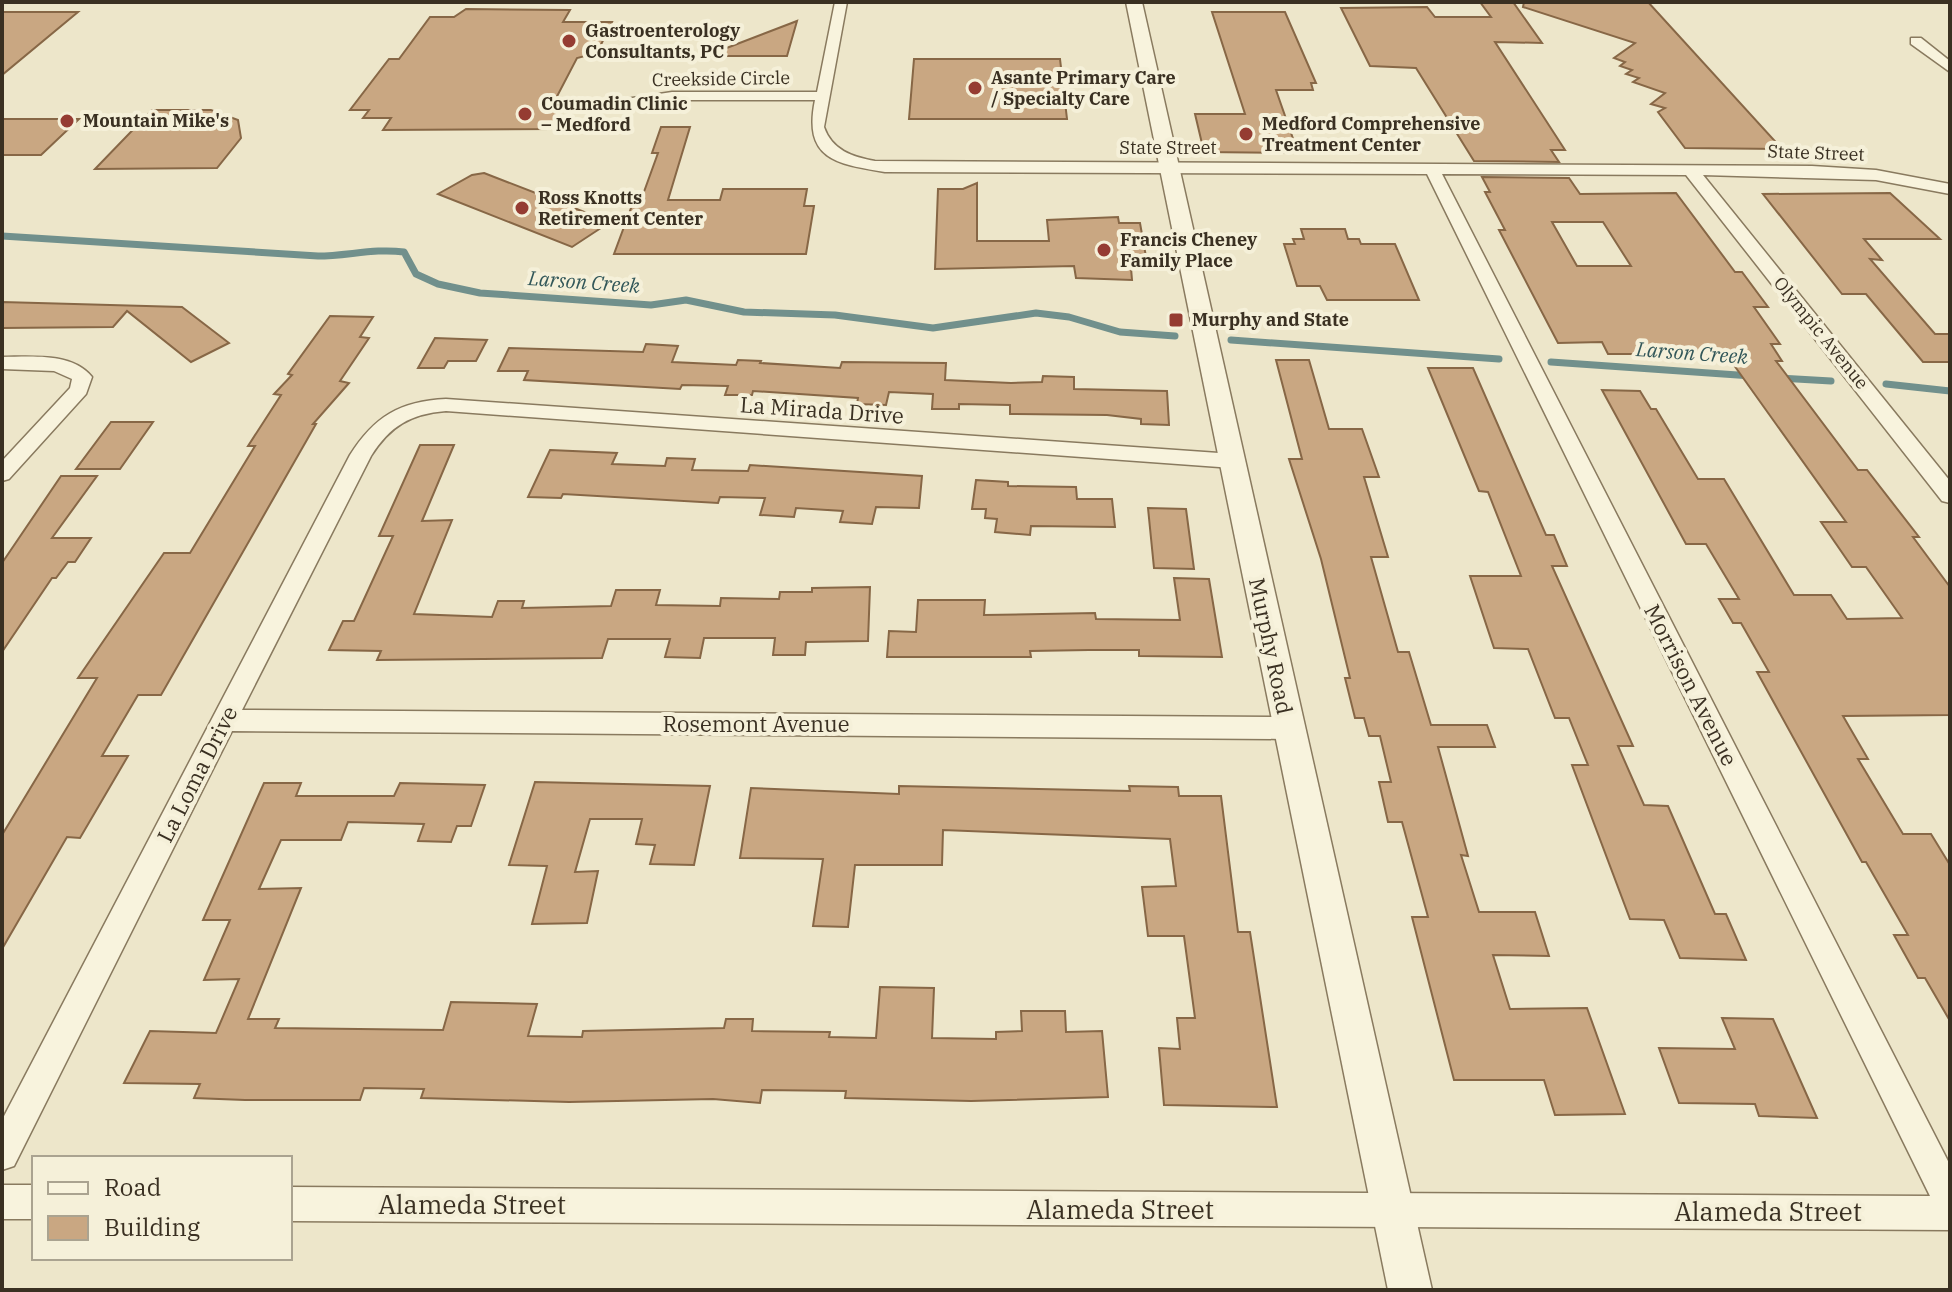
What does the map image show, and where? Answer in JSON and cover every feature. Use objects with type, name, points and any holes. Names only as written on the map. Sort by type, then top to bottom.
[{"type":"street","name":"State Street","points":[[841,2],[817,127],[819,138],[829,149],[860,164],[885,167],[1848,172],[1950,189]]},
{"type":"street","name":"Murphy Road","points":[[1134,2],[1410,1290]]},
{"type":"street","points":[[1916,41],[1950,68]]},
{"type":"street","name":"Creekside Circle","points":[[619,104],[672,96],[823,96]]},
{"type":"street","name":"Morrison Avenue","points":[[1432,169],[1950,1200]]},
{"type":"street","name":"Olympic Avenue","points":[[1691,171],[1950,496]]},
{"type":"street","points":[[2,363],[58,366],[74,370],[82,377],[79,390],[2,474]]},
{"type":"street","name":"La Mirada Drive","points":[[408,408],[446,405],[1233,461]]},
{"type":"street","name":"La Loma Drive","points":[[2,1154],[370,439],[389,419],[408,408]]},
{"type":"street","name":"Rosemont Avenue","points":[[224,720],[1288,728]]},
{"type":"street","points":[[2,1202],[32,1202]]},
{"type":"street","name":"Alameda Street","points":[[292,1204],[1950,1213]]},
{"type":"building","points":[[1480,2],[1513,2],[1542,43],[1495,42],[1565,150],[1551,150],[1559,162],[1474,161],[1416,68],[1370,66],[1341,8],[1427,7],[1435,17],[1491,17]]},
{"type":"building","points":[[1524,2],[1648,2],[1782,149],[1685,148],[1658,112],[1665,108],[1651,104],[1665,93],[1633,82],[1639,78],[1626,74],[1632,70],[1620,66],[1625,62],[1614,58],[1635,43],[1523,7]]},
{"type":"building","points":[[466,9],[570,10],[563,22],[612,22],[597,53],[577,58],[553,104],[562,104],[551,129],[383,130],[391,118],[363,118],[369,110],[350,110],[389,59],[399,59],[430,17],[454,17]]},
{"type":"building","points":[[2,12],[78,12],[2,75]]},
{"type":"building","points":[[1212,12],[1285,12],[1316,83],[1311,83],[1313,90],[1276,90],[1298,153],[1204,152],[1195,114],[1245,114]]},
{"type":"building","points":[[797,21],[787,56],[711,56],[711,54]]},
{"type":"building","name":"Asante Primary Care / Specialty Care","points":[[914,59],[1060,59],[1067,119],[909,119]]},
{"type":"building","points":[[152,110],[211,110],[238,120],[241,138],[217,168],[95,169]]},
{"type":"building","points":[[2,119],[79,119],[41,155],[2,155]]},
{"type":"building","points":[[661,127],[690,127],[668,200],[720,200],[723,189],[807,189],[804,206],[814,206],[806,254],[614,254],[634,200],[641,200],[658,153],[652,153]]},
{"type":"building","name":"Ross Knotts Retirement Center","points":[[484,173],[610,222],[572,247],[438,194],[472,175]]},
{"type":"building","points":[[1482,177],[1569,178],[1580,194],[1676,193],[1735,272],[1742,272],[1768,307],[1754,307],[1780,344],[1771,344],[1782,361],[1776,361],[1858,470],[1867,470],[1919,537],[1913,537],[1950,587],[1950,715],[1843,716],[1868,759],[1858,759],[1903,834],[1931,834],[1950,865],[1950,1021],[1925,978],[1918,978],[1894,935],[1908,935],[1866,862],[1862,862],[1757,672],[1769,672],[1741,623],[1733,623],[1719,599],[1739,599],[1706,544],[1686,544],[1602,390],[1640,391],[1651,409],[1656,409],[1698,479],[1724,479],[1794,595],[1831,595],[1847,619],[1902,618],[1866,567],[1852,567],[1821,522],[1846,522],[1726,354],[1608,354],[1602,342],[1558,343],[1499,230],[1505,230],[1485,192],[1490,192]],"holes":[[[1552,222],[1603,222],[1631,266],[1577,266]]]},
{"type":"building","points":[[977,183],[977,241],[1049,241],[1047,220],[1118,217],[1119,223],[1140,223],[1148,268],[1131,268],[1132,280],[1076,278],[1074,266],[935,269],[938,189],[963,189]]},
{"type":"building","points":[[1890,193],[1940,239],[1864,239],[1882,260],[1870,259],[1935,334],[1950,334],[1950,362],[1923,362],[1866,294],[1842,294],[1763,194]]},
{"type":"building","points":[[1301,229],[1345,229],[1348,239],[1359,239],[1361,244],[1395,244],[1419,300],[1327,300],[1320,286],[1297,286],[1284,244],[1295,244],[1293,239],[1304,239]]},
{"type":"building","points":[[2,302],[182,307],[229,343],[191,362],[127,311],[113,327],[2,328]]},
{"type":"building","points":[[330,316],[373,317],[360,337],[369,338],[340,381],[349,383],[313,424],[316,424],[161,695],[138,695],[102,756],[128,756],[80,838],[67,837],[2,949],[2,835],[97,678],[78,678],[164,553],[190,553],[255,446],[248,446],[281,395],[274,394],[292,375],[288,374]]},
{"type":"building","points":[[435,338],[487,340],[476,361],[448,361],[444,368],[418,368]]},
{"type":"building","points":[[646,344],[678,346],[672,362],[736,365],[738,360],[840,368],[842,362],[946,363],[945,380],[1011,383],[1042,382],[1043,376],[1074,377],[1074,389],[1167,391],[1169,425],[1141,424],[1141,419],[1107,415],[1010,414],[1010,405],[959,404],[959,409],[932,409],[933,394],[889,392],[886,405],[857,404],[858,398],[753,391],[752,395],[725,395],[728,386],[682,385],[680,389],[524,380],[528,371],[498,371],[509,348],[643,352]]},
{"type":"building","points":[[1276,360],[1309,360],[1329,429],[1362,429],[1379,477],[1364,477],[1388,557],[1371,557],[1398,652],[1409,652],[1431,725],[1487,725],[1495,747],[1438,747],[1468,856],[1461,855],[1479,912],[1535,912],[1549,956],[1493,955],[1510,1009],[1587,1008],[1625,1114],[1555,1115],[1544,1080],[1454,1080],[1412,917],[1428,917],[1402,822],[1388,822],[1379,782],[1391,782],[1380,736],[1369,736],[1364,718],[1355,718],[1345,678],[1350,678],[1321,559],[1289,459],[1302,459]]},
{"type":"building","points":[[1428,368],[1473,368],[1546,535],[1554,535],[1567,566],[1552,566],[1633,746],[1618,746],[1644,805],[1668,806],[1715,914],[1726,914],[1746,960],[1680,958],[1664,920],[1630,919],[1572,765],[1588,765],[1569,718],[1555,718],[1528,649],[1494,648],[1470,576],[1521,576],[1488,492],[1479,491]]},
{"type":"building","points":[[111,422],[153,422],[120,469],[76,469]]},
{"type":"building","points":[[420,445],[454,445],[422,521],[452,520],[414,614],[492,617],[498,601],[524,601],[522,608],[611,606],[616,590],[660,590],[656,605],[720,606],[721,598],[779,599],[780,592],[870,587],[868,641],[806,642],[805,655],[773,655],[775,638],[704,638],[700,658],[665,657],[670,639],[608,639],[602,658],[377,660],[381,651],[329,650],[343,621],[354,621],[393,536],[379,536]]},
{"type":"building","points":[[550,450],[617,453],[612,464],[665,466],[667,458],[695,459],[692,470],[748,471],[750,465],[922,476],[919,508],[876,507],[872,524],[840,522],[843,511],[796,508],[794,517],[760,515],[765,498],[720,497],[718,503],[563,494],[561,498],[528,497]]},
{"type":"building","points":[[61,476],[97,476],[52,538],[91,538],[75,562],[68,562],[56,578],[52,578],[2,652],[2,563]]},
{"type":"building","points":[[976,480],[1008,482],[1008,486],[1076,487],[1077,499],[1112,499],[1115,527],[1031,526],[1030,535],[995,532],[997,519],[985,518],[986,509],[972,509]]},
{"type":"building","points":[[1148,508],[1186,509],[1194,569],[1154,568]]},
{"type":"building","points":[[1174,578],[1209,579],[1222,657],[1139,656],[1139,650],[1089,650],[1030,651],[1031,657],[887,657],[889,631],[916,632],[918,600],[985,600],[984,615],[1095,613],[1096,619],[1180,620]]},
{"type":"building","points":[[535,782],[710,786],[694,865],[650,864],[655,845],[636,844],[642,819],[590,819],[575,872],[598,871],[587,923],[532,924],[547,866],[509,865]]},
{"type":"building","points":[[264,783],[301,783],[296,796],[394,796],[400,783],[485,785],[471,826],[457,826],[451,842],[418,841],[424,824],[348,822],[341,840],[281,840],[259,889],[301,888],[248,1019],[279,1019],[275,1028],[443,1030],[451,1002],[537,1004],[528,1036],[582,1037],[583,1031],[724,1028],[726,1019],[753,1019],[752,1031],[830,1032],[829,1037],[876,1038],[880,987],[934,988],[932,1038],[996,1039],[996,1032],[1022,1031],[1021,1011],[1065,1011],[1066,1032],[1102,1031],[1108,1097],[971,1101],[845,1098],[846,1091],[762,1090],[760,1103],[713,1099],[569,1102],[421,1098],[424,1089],[364,1088],[360,1100],[245,1100],[194,1098],[200,1084],[124,1083],[150,1031],[216,1033],[239,979],[204,980],[230,920],[203,920]]},
{"type":"building","points":[[899,786],[1130,791],[1129,786],[1178,787],[1179,796],[1221,796],[1238,932],[1250,932],[1277,1107],[1164,1105],[1159,1048],[1180,1049],[1177,1018],[1195,1018],[1184,936],[1148,936],[1142,887],[1176,886],[1170,839],[943,830],[942,865],[855,865],[848,927],[813,926],[823,859],[740,858],[751,788],[899,794]]},
{"type":"building","points":[[1722,1018],[1773,1019],[1817,1118],[1759,1116],[1755,1104],[1679,1103],[1659,1048],[1735,1049]]},
{"type":"waterway","name":"Larson Creek","points":[[2,236],[318,256],[393,251],[404,252],[416,274],[438,284],[480,293],[651,305],[686,300],[744,312],[835,315],[933,328],[1036,313],[1069,317],[1120,332],[1175,336]]},
{"type":"waterway","name":"Larson Creek","points":[[1231,340],[1499,359]]},
{"type":"waterway","name":"Larson Creek","points":[[1551,362],[1752,376]]},
{"type":"waterway","name":"Larson Creek","points":[[1779,378],[1831,381]]},
{"type":"waterway","name":"Larson Creek","points":[[1886,384],[1950,391]]},
{"type":"place","name":"Gastroenterology Consultants, PC","points":[[569,41]]},
{"type":"place","name":"Asante Primary Care / Specialty Care","points":[[975,88]]},
{"type":"place","name":"Coumadin Clinic – Medford","points":[[525,114]]},
{"type":"place","name":"Mountain Mike's","points":[[67,121]]},
{"type":"place","name":"Medford Comprehensive Treatment Center","points":[[1246,134]]},
{"type":"place","name":"Ross Knotts Retirement Center","points":[[522,208]]},
{"type":"place","name":"Francis Cheney Family Place","points":[[1104,250]]},
{"type":"place","name":"Murphy and State","points":[[1176,320]]}]
